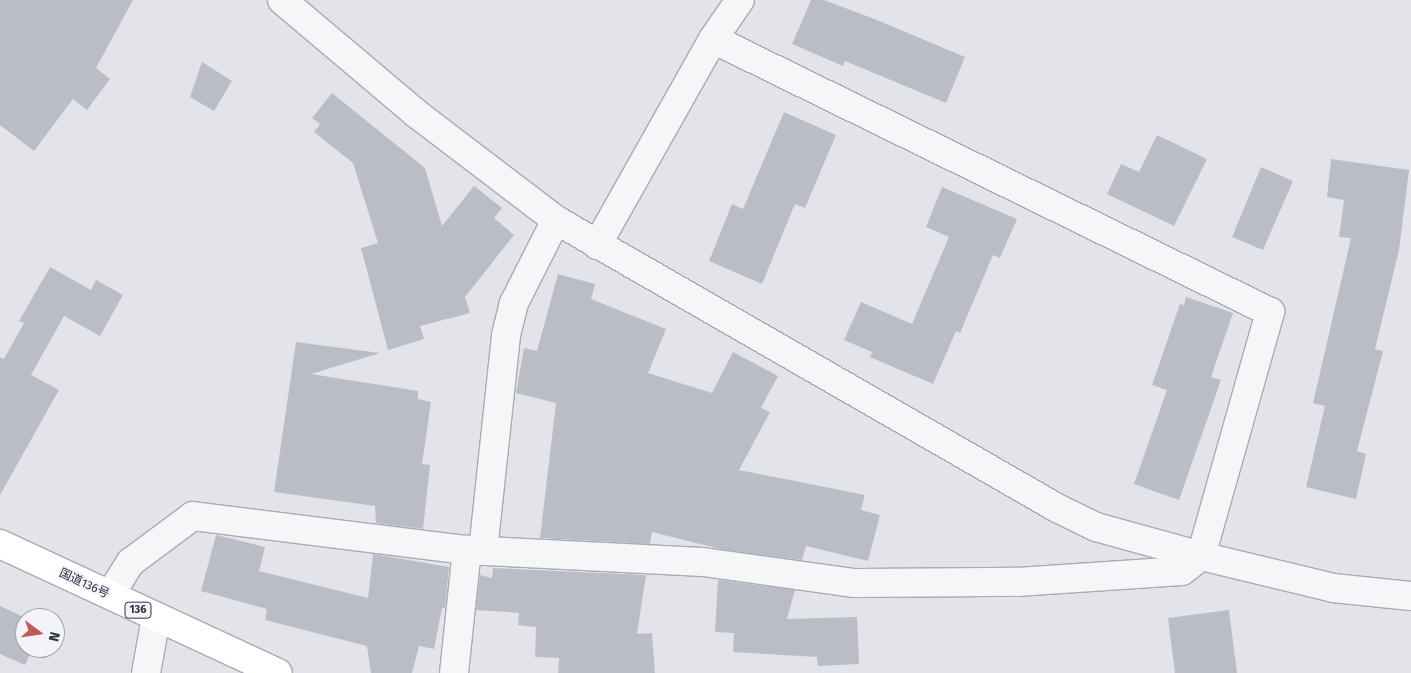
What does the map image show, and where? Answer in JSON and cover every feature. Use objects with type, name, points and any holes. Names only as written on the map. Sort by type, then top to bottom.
[{"type":"highway","name":"国道136号","points":[[0,544],[278,673]]},
{"type":"street","points":[[282,0],[417,114],[556,220],[1057,508],[1096,527],[1201,556],[1333,588],[1411,596]]},
{"type":"street","points":[[597,245],[713,39],[740,0]]},
{"type":"street","points":[[110,595],[131,562],[192,516],[475,550],[703,562],[855,583],[1017,582],[1182,572],[1201,556],[1270,312],[887,128],[713,39]]},
{"type":"street","points":[[454,673],[475,550],[506,335],[514,303],[556,220]]},
{"type":"street","points":[[146,673],[156,618]]},
{"type":"building","points":[[0,0],[133,0],[96,68],[110,79],[87,110],[73,99],[34,151],[0,125]]},
{"type":"building","points":[[811,0],[824,0],[965,57],[946,103],[845,61],[843,66],[792,44]]},
{"type":"building","points":[[202,62],[232,81],[214,111],[190,97]]},
{"type":"building","points":[[332,93],[425,168],[442,226],[474,186],[502,208],[494,218],[514,235],[465,297],[470,313],[420,326],[424,339],[388,350],[361,248],[378,243],[353,163],[314,132],[320,124],[312,118]]},
{"type":"building","points":[[784,112],[836,135],[805,208],[795,204],[762,284],[709,261],[732,204],[743,209]]},
{"type":"building","points":[[1157,135],[1207,159],[1174,226],[1107,194],[1121,164],[1139,172]]},
{"type":"building","points":[[1331,159],[1409,170],[1399,250],[1375,349],[1383,351],[1357,451],[1366,454],[1356,499],[1306,487],[1325,406],[1313,403],[1351,238],[1339,237],[1344,200],[1327,197]]},
{"type":"building","points":[[1261,167],[1293,181],[1263,250],[1232,237]]},
{"type":"building","points":[[942,187],[1017,219],[1000,258],[993,255],[960,333],[956,331],[933,384],[870,357],[872,352],[844,340],[861,302],[912,324],[949,237],[926,227]]},
{"type":"building","points":[[50,267],[91,290],[96,280],[123,295],[100,336],[64,316],[31,375],[59,390],[0,495],[0,357],[4,359],[24,323],[19,321]]},
{"type":"building","points":[[558,274],[595,284],[591,299],[666,329],[648,373],[712,393],[733,352],[778,376],[761,408],[770,412],[739,470],[865,495],[861,510],[880,515],[868,561],[806,546],[802,560],[720,549],[652,532],[650,544],[540,538],[556,403],[516,393],[524,348],[537,351]]},
{"type":"building","points":[[1186,297],[1233,313],[1211,377],[1221,380],[1179,500],[1134,484],[1167,390],[1152,385],[1180,304],[1184,305]]},
{"type":"building","points":[[296,342],[380,353],[311,374],[418,391],[418,399],[431,402],[422,464],[430,465],[423,529],[376,523],[375,506],[274,492]]},
{"type":"building","points":[[216,535],[265,547],[259,571],[368,598],[373,554],[449,567],[445,608],[442,608],[434,649],[419,646],[412,673],[371,673],[367,646],[265,620],[267,609],[201,591]]},
{"type":"building","points":[[493,568],[646,575],[637,634],[652,633],[655,673],[558,673],[559,658],[535,657],[536,627],[518,625],[519,613],[476,610],[480,575],[492,578]]},
{"type":"building","points":[[718,580],[795,590],[787,619],[857,617],[859,664],[818,666],[817,657],[733,652],[734,633],[715,632]]},
{"type":"building","points":[[0,606],[15,613],[15,658],[28,658],[25,665],[0,654]]},
{"type":"building","points":[[1229,610],[1237,673],[1175,673],[1168,618]]}]
